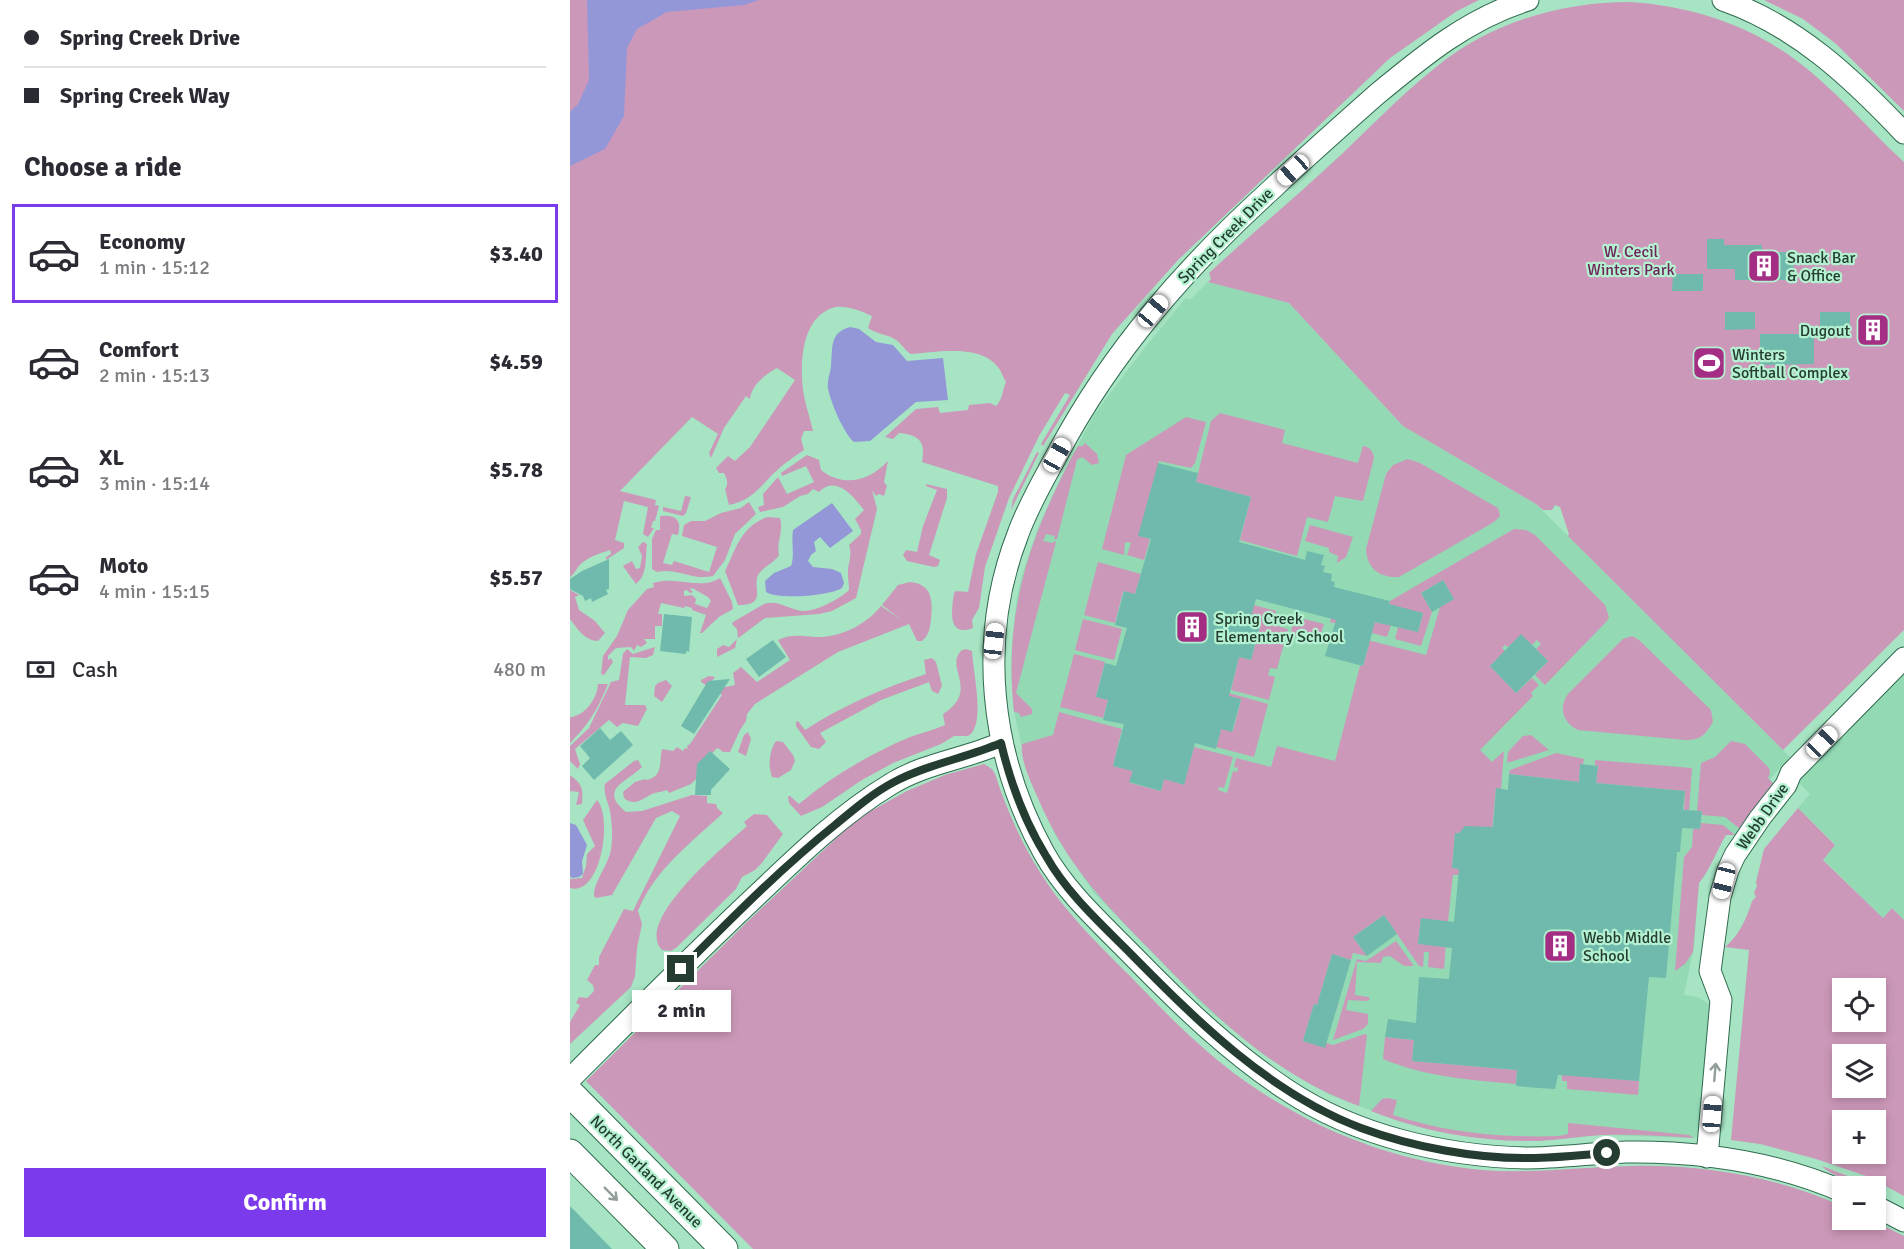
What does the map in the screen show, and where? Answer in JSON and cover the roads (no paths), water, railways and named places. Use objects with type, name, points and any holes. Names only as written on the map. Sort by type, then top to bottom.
[{"type":"main road","name":"North Garland Avenue","points":[[570,1093],[723,1249]]},
{"type":"main road","points":[[570,1153],[665,1249]]},
{"type":"street","name":"Spring Creek Drive","points":[[1528,0],[1502,9],[1447,39],[1423,56],[1354,114],[1207,250],[1176,283],[1114,361],[1083,406],[1035,495],[1018,532],[1006,569],[994,641],[995,696],[1001,743],[1025,812],[1045,856],[1064,882],[1086,908],[1211,1034],[1289,1092],[1362,1128],[1414,1143],[1465,1153],[1530,1158],[1627,1152],[1707,1157],[1766,1166],[1832,1187]]},
{"type":"street","points":[[1723,0],[1772,22],[1812,47],[1868,96],[1904,133]]},
{"type":"street","name":"Webb Drive","points":[[1707,1157],[1721,1000],[1710,971],[1715,922],[1724,881],[1731,862],[1745,839],[1786,785],[1791,773],[1904,658]]},
{"type":"street","points":[[570,1079],[738,913],[804,851],[845,817],[892,783],[943,761],[980,752],[1001,743]]},
{"type":"street","points":[[1886,1212],[1904,1221]]},
{"type":"water","points":[[587,0],[759,0],[744,5],[667,12],[637,29],[627,48],[624,116],[605,149],[570,166],[570,112],[578,104],[589,80]]},
{"type":"water","points":[[850,327],[859,329],[876,342],[893,345],[907,361],[943,358],[948,400],[916,402],[870,441],[854,442],[838,417],[828,385],[833,342],[838,333]]},
{"type":"water","points":[[832,503],[853,531],[830,548],[820,537],[814,542],[816,551],[808,561],[813,567],[832,569],[841,573],[844,583],[842,588],[804,596],[781,596],[766,592],[765,581],[774,573],[791,566],[793,530]]},
{"type":"water","points":[[570,823],[576,825],[587,845],[582,861],[583,874],[572,878],[570,876]]},
{"type":"place","name":"Snack Bar & Office","points":[[1764,266]]},
{"type":"place","name":"Dugout","points":[[1873,330]]},
{"type":"place","name":"Winters Softball Complex","points":[[1709,363]]},
{"type":"place","name":"Spring Creek Elementary School","points":[[1192,627]]},
{"type":"place","name":"Webb Middle School","points":[[1560,946]]},
{"type":"park label","name":"W. Cecil Winters Park","points":[[1631,260]]}]
